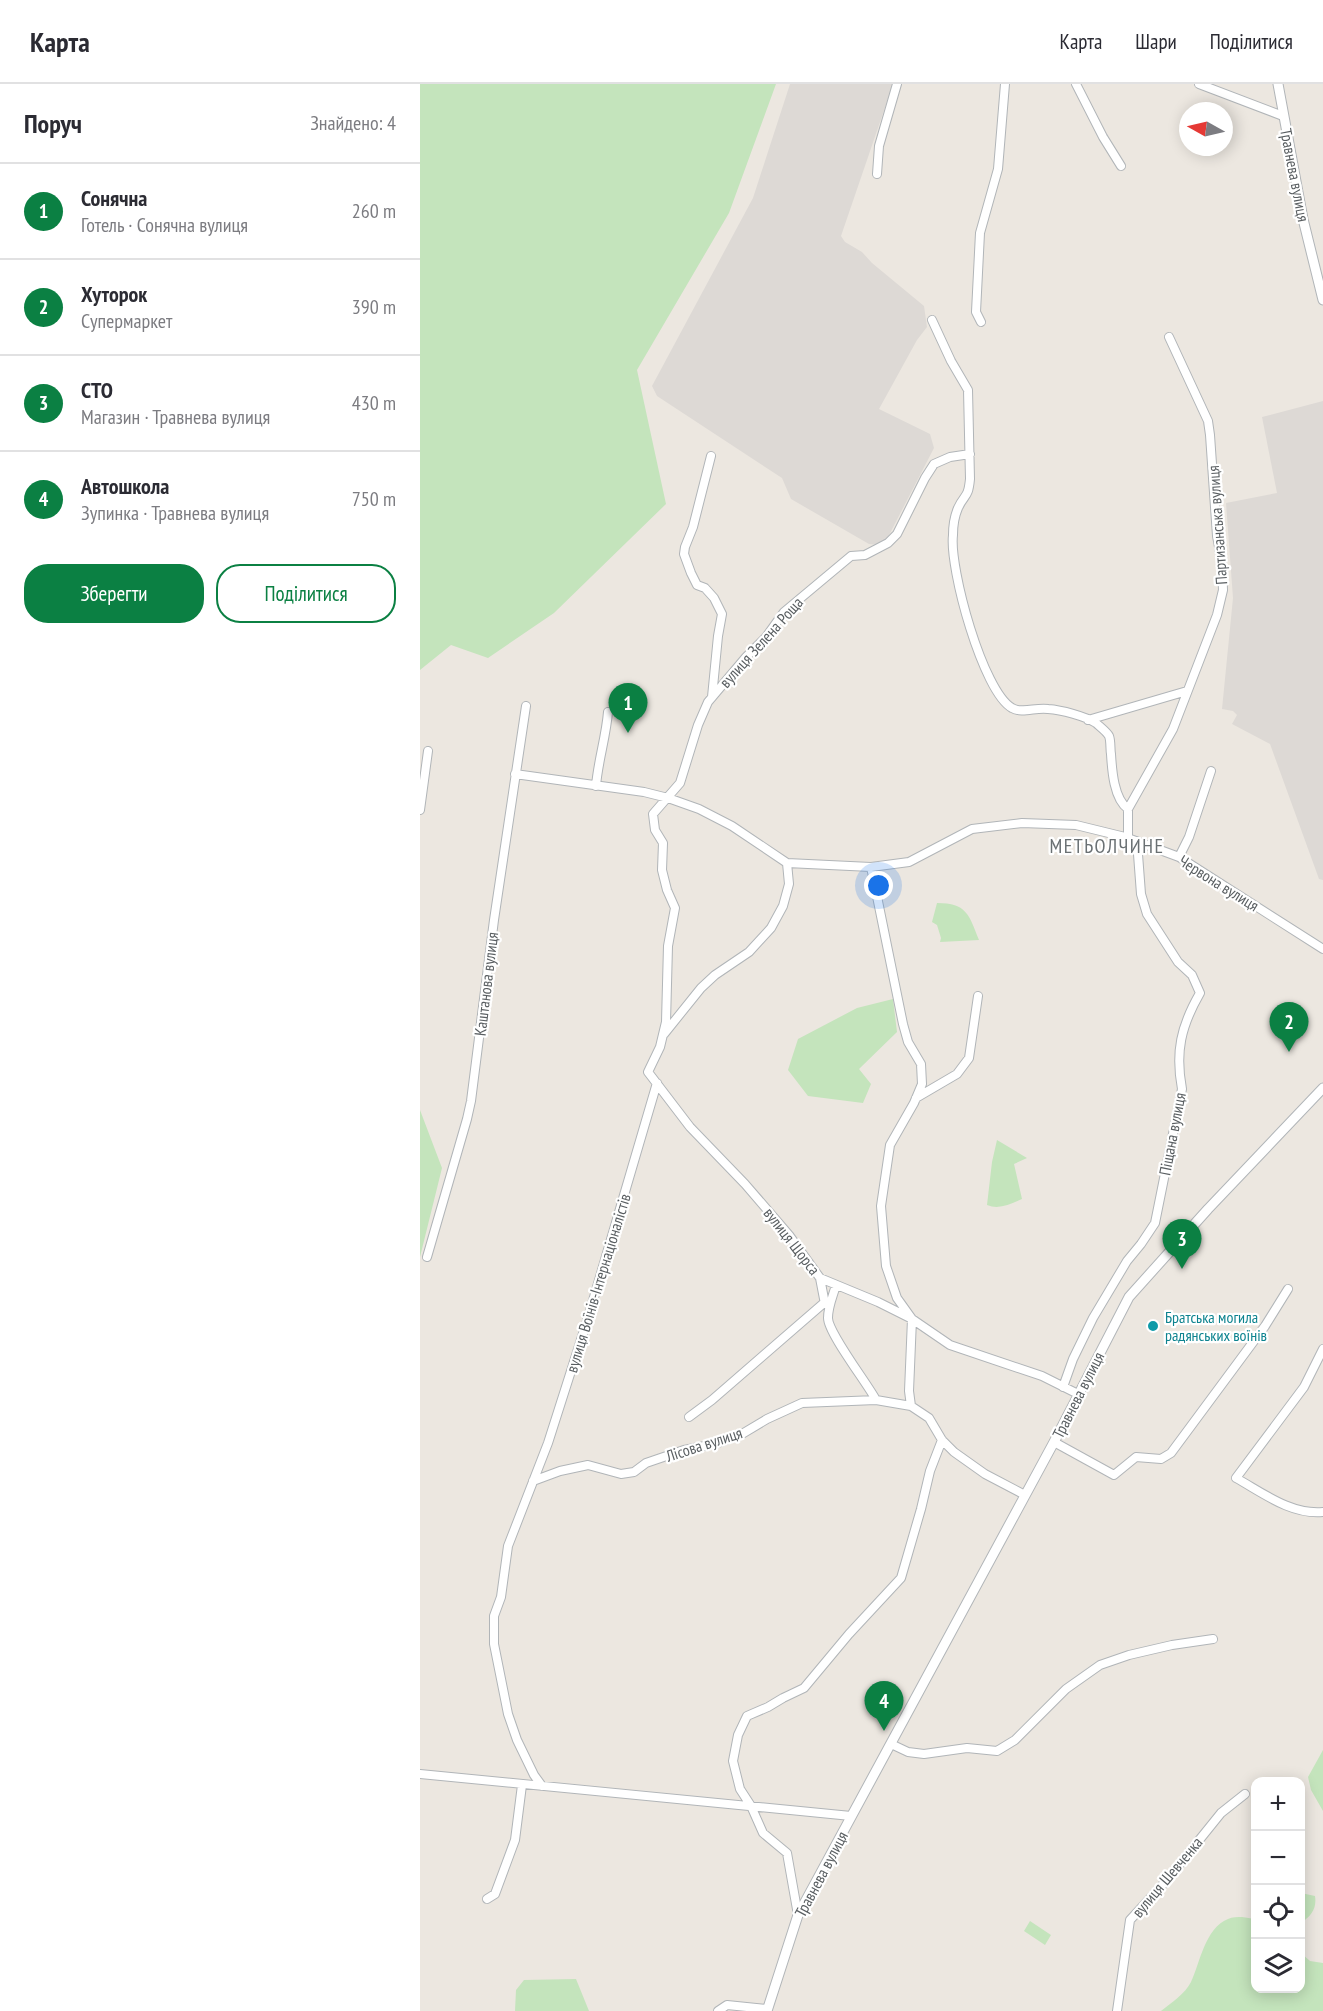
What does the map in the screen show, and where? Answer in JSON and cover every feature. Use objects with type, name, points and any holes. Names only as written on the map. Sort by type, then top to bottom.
[{"type":"street","points":[[876,174],[879,146],[897,84]]},
{"type":"street","points":[[981,322],[976,312],[980,233],[998,169],[1005,84]]},
{"type":"street","points":[[1076,84],[1103,137],[1121,166]]},
{"type":"street","points":[[1198,84],[1283,116]]},
{"type":"street","name":"Травнева вулиця","points":[[1278,84],[1303,219],[1323,300]]},
{"type":"street","points":[[932,320],[951,361],[968,390],[969,494],[958,508],[952,536],[954,564],[967,621],[988,674],[997,692],[1008,706],[1017,711],[1047,709],[1088,720],[1095,723],[1110,737],[1114,780],[1122,805],[1128,809],[1128,840]]},
{"type":"street","name":"Партизанська вулиця","points":[[1128,809],[1173,729],[1217,615],[1223,590],[1222,563],[1217,536],[1212,441],[1208,421],[1170,337]]},
{"type":"street","name":"вулиця Зелена Роща","points":[[668,798],[680,783],[698,725],[712,697],[766,637],[784,612],[851,556],[865,555],[888,543],[897,534],[934,464],[950,457],[970,454]]},
{"type":"street","points":[[711,456],[693,528],[685,547],[686,564],[697,585],[705,588],[714,598],[722,614],[712,697]]},
{"type":"street","points":[[1088,720],[1187,691]]},
{"type":"street","name":"Каштанова вулиця","points":[[427,1257],[471,1101],[526,706]]},
{"type":"street","points":[[596,786],[597,770],[606,737],[608,712]]},
{"type":"street","points":[[420,810],[428,751]]},
{"type":"street","points":[[1179,857],[1189,837],[1211,771]]},
{"type":"street","points":[[515,774],[644,792],[668,798],[699,809],[732,826],[787,863]]},
{"type":"street","name":"вулиця Щорса","points":[[668,798],[653,814],[654,830],[663,843],[662,870],[675,908],[668,946],[666,1022],[648,1072],[690,1127],[782,1226],[820,1278],[878,1302],[912,1320],[950,1345],[1042,1376],[1078,1394]]},
{"type":"street","name":"Червона вулиця","points":[[787,863],[871,867],[909,862],[972,829],[1022,823],[1076,825],[1137,841],[1179,857],[1323,949]]},
{"type":"street","name":"Піщана вулиця","points":[[1063,1387],[1073,1359],[1094,1317],[1126,1261],[1155,1223],[1182,1089],[1178,1070],[1180,1035],[1190,1009],[1200,993],[1192,975],[1178,962],[1147,914],[1141,894],[1137,841]]},
{"type":"street","name":"вулиця Щорса","points":[[662,1037],[701,988],[715,975],[749,952],[771,928],[783,906],[789,884],[787,863]]},
{"type":"street","points":[[871,867],[903,1024],[908,1042],[921,1064],[922,1084],[890,1145],[881,1206],[886,1266],[897,1298],[912,1320],[909,1391],[911,1406],[929,1418],[942,1440],[954,1452],[985,1474],[1025,1495]]},
{"type":"street","points":[[916,1098],[957,1074],[969,1058],[978,996]]},
{"type":"street","name":"вулиця Воїнів-Інтернаціоналістів","points":[[542,1786],[517,1740],[508,1714],[493,1628],[494,1616],[501,1597],[508,1546],[548,1443],[587,1321],[657,1083]]},
{"type":"street","name":"Травнева вулиця","points":[[767,2010],[798,1916],[1054,1442],[1129,1297],[1208,1209],[1323,1088]]},
{"type":"street","points":[[820,1278],[828,1320],[839,1343],[876,1400]]},
{"type":"street","points":[[828,1320],[830,1302],[836,1285]]},
{"type":"street","points":[[1054,1442],[1114,1475],[1136,1457],[1161,1459],[1171,1453],[1265,1326],[1288,1289]]},
{"type":"street","points":[[690,1417],[825,1302]]},
{"type":"street","points":[[1323,1348],[1304,1387],[1236,1478],[1290,1508],[1310,1514],[1323,1512]]},
{"type":"street","name":"Лісова вулиця","points":[[533,1481],[560,1471],[588,1465],[621,1474],[634,1472],[646,1463],[742,1434],[767,1419],[802,1403],[876,1400],[911,1406]]},
{"type":"street","points":[[798,1916],[786,1853],[763,1833],[751,1806],[740,1789],[733,1761],[738,1735],[747,1716],[804,1688],[849,1634],[901,1578],[930,1471],[942,1440]]},
{"type":"street","points":[[891,1744],[908,1752],[924,1754],[967,1748],[997,1751],[1015,1740],[1066,1689],[1100,1665],[1116,1658],[1161,1647],[1213,1639]]},
{"type":"street","points":[[420,1774],[851,1816]]},
{"type":"street","points":[[487,1899],[495,1894],[515,1840],[522,1785]]},
{"type":"street","name":"вулиця Шевченка","points":[[1117,2011],[1130,1920],[1167,1880],[1221,1813],[1245,1794]]},
{"type":"street","points":[[718,2011],[727,2005],[767,2010]]},
{"type":"shaded area","points":[[790,84],[893,84],[841,236],[845,242],[862,252],[924,306],[927,327],[917,340],[879,409],[930,434],[934,448],[887,539],[879,545],[869,544],[791,499],[782,478],[657,396],[652,386],[753,198]]},
{"type":"shaded area","points":[[1323,401],[1323,880],[1319,879],[1270,744],[1232,724],[1237,715],[1233,711],[1222,709],[1233,598],[1226,503],[1277,493],[1262,417]]},
{"type":"green space","points":[[420,84],[776,84],[729,213],[637,370],[666,504],[554,613],[488,658],[451,645],[420,670]]},
{"type":"green space","points":[[937,903],[955,905],[966,912],[979,940],[940,942],[937,925],[932,922]]},
{"type":"green space","points":[[893,999],[897,1032],[859,1069],[871,1084],[863,1103],[808,1096],[788,1070],[798,1039],[857,1008]]},
{"type":"green space","points":[[420,1110],[442,1168],[420,1257]]},
{"type":"green space","points":[[997,1140],[1027,1158],[1014,1164],[1022,1199],[996,1207],[987,1205]]},
{"type":"green space","points":[[1323,1750],[1323,1811],[1311,1790],[1308,1777]]},
{"type":"green space","points":[[1305,1894],[1315,1896],[1315,1905],[1305,1920]]},
{"type":"green space","points":[[1233,1917],[1251,1918],[1251,1993],[1305,1993],[1305,1957],[1310,1961],[1323,1963],[1323,2011],[1161,2011],[1178,1998],[1191,1982],[1204,1947],[1214,1930]]},
{"type":"green space","points":[[1030,1921],[1051,1935],[1045,1945],[1024,1931]]},
{"type":"green space","points":[[576,1979],[589,2011],[515,2011],[516,1990],[524,1980]]},
{"type":"place","name":"Сонячна","points":[[628,733]]},
{"type":"place","name":"Хуторок","points":[[1289,1052]]},
{"type":"place","name":"СТО","points":[[1182,1269]]},
{"type":"place","name":"Братська могила радянських воїнів","points":[[1153,1326]]},
{"type":"place","name":"Автошкола","points":[[884,1731]]},
{"type":"district","name":"МЕТЬОЛЧИНЕ","points":[[1107,846]]}]
